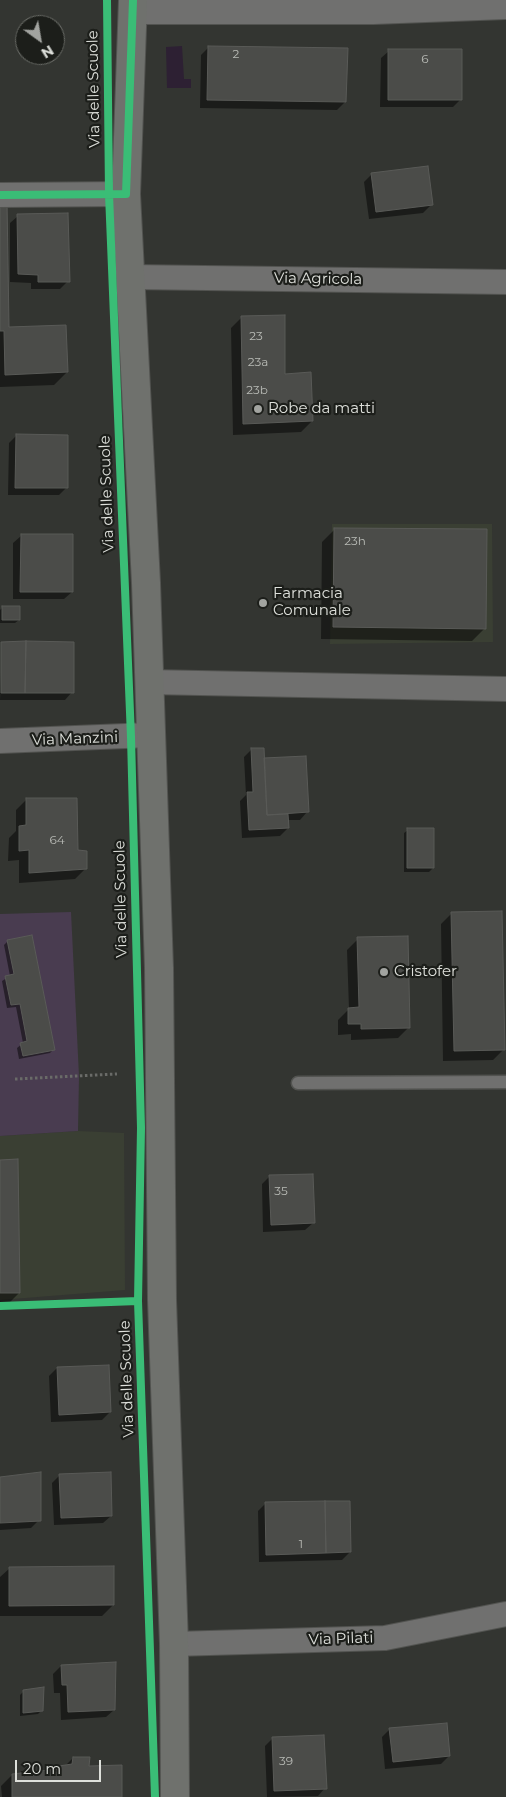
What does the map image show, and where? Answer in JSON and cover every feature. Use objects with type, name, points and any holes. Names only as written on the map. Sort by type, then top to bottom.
[{"type":"main road","points":[[133,6],[126,194],[146,583],[162,1084],[162,1300],[174,1644],[175,1797]]},
{"type":"street","points":[[133,6],[373,12],[506,7]]},
{"type":"street","points":[[0,195],[126,194]]},
{"type":"street","name":"Via Agricola","points":[[130,277],[506,282]]},
{"type":"street","points":[[148,682],[506,689]]},
{"type":"street","name":"Via Manzini","points":[[0,741],[150,735]]},
{"type":"street","name":"Via Pilati","points":[[174,1644],[385,1638],[506,1614]]},
{"type":"lane","points":[[298,1083],[506,1082]]},
{"type":"path","points":[[15,1079],[117,1074]]},
{"type":"shaded area","points":[[182,46],[184,79],[191,79],[191,88],[167,88],[166,47]]},
{"type":"shaded area","points":[[332,524],[492,524],[493,642],[330,644]]},
{"type":"shaded area","points":[[71,912],[79,1076],[78,1131],[0,1136],[0,914]]},
{"type":"shaded area","points":[[78,1131],[124,1133],[125,1290],[0,1300],[0,1136]]},
{"type":"building","points":[[208,46],[348,48],[346,102],[207,100]]},
{"type":"building","points":[[388,49],[462,49],[462,100],[388,100]]},
{"type":"building","points":[[428,166],[433,205],[376,212],[371,173]]},
{"type":"building","points":[[0,202],[7,202],[9,327],[66,325],[68,372],[5,375],[4,331],[0,331]]},
{"type":"building","points":[[68,213],[70,282],[38,282],[38,275],[18,274],[17,214]]},
{"type":"building","points":[[285,315],[285,374],[311,372],[313,421],[243,424],[241,316]]},
{"type":"building","points":[[16,434],[68,435],[68,488],[15,488]]},
{"type":"building","points":[[334,528],[487,529],[486,629],[333,627]]},
{"type":"building","points":[[21,534],[73,534],[73,592],[20,592]]},
{"type":"building","points":[[2,606],[20,606],[20,620],[2,620]]},
{"type":"building","points":[[26,641],[74,642],[74,693],[25,693]]},
{"type":"building","points":[[26,641],[25,693],[1,693],[1,642]]},
{"type":"building","points":[[251,748],[264,748],[267,815],[288,814],[289,828],[249,830],[247,792],[253,792]]},
{"type":"building","points":[[306,756],[309,812],[267,815],[264,758]]},
{"type":"building","points":[[26,798],[77,798],[78,850],[87,851],[87,869],[29,873],[29,850],[19,851],[19,826],[26,825]]},
{"type":"building","points":[[407,828],[434,828],[434,868],[407,868]]},
{"type":"building","points":[[502,911],[505,1050],[454,1051],[451,912]]},
{"type":"building","points":[[32,935],[55,1050],[23,1056],[20,1043],[27,1041],[20,1004],[11,1005],[5,976],[14,974],[7,940]]},
{"type":"building","name":"Cristofer","points":[[408,936],[410,1028],[361,1029],[361,1024],[348,1024],[348,1008],[359,1007],[357,937]]},
{"type":"building","points":[[18,1159],[20,1293],[0,1293],[0,1160]]},
{"type":"building","points":[[313,1174],[315,1223],[271,1225],[269,1175]]},
{"type":"building","points":[[109,1365],[111,1412],[59,1415],[57,1367]]},
{"type":"building","points":[[41,1472],[41,1521],[0,1523],[0,1477]]},
{"type":"building","points":[[111,1472],[112,1516],[61,1518],[59,1474]]},
{"type":"building","points":[[325,1501],[350,1501],[351,1552],[326,1553]]},
{"type":"building","points":[[325,1501],[326,1553],[266,1555],[265,1502]]},
{"type":"building","points":[[114,1566],[114,1605],[9,1606],[9,1567]]},
{"type":"building","points":[[116,1662],[115,1710],[68,1712],[67,1685],[62,1685],[61,1665]]},
{"type":"building","points":[[44,1687],[43,1711],[23,1713],[23,1690]]},
{"type":"building","points":[[447,1723],[450,1756],[393,1762],[389,1728]]},
{"type":"building","points":[[324,1735],[327,1789],[274,1791],[272,1737]]},
{"type":"building","points":[[73,1757],[90,1757],[89,1766],[122,1765],[122,1797],[12,1797],[12,1774],[59,1769],[59,1766],[72,1764]]},
{"type":"cycle path","name":"Via delle Scuole","points":[[107,0],[109,194],[131,737],[141,1128],[138,1301],[155,1797]]},
{"type":"cycle path","points":[[0,195],[126,194],[133,0]]},
{"type":"cycle path","points":[[0,1306],[138,1301]]},
{"type":"place","name":"Robe da matti","points":[[258,409]]},
{"type":"place","name":"Farmacia Comunale","points":[[263,603]]},
{"type":"place","name":"Cristofer","points":[[384,972]]}]
